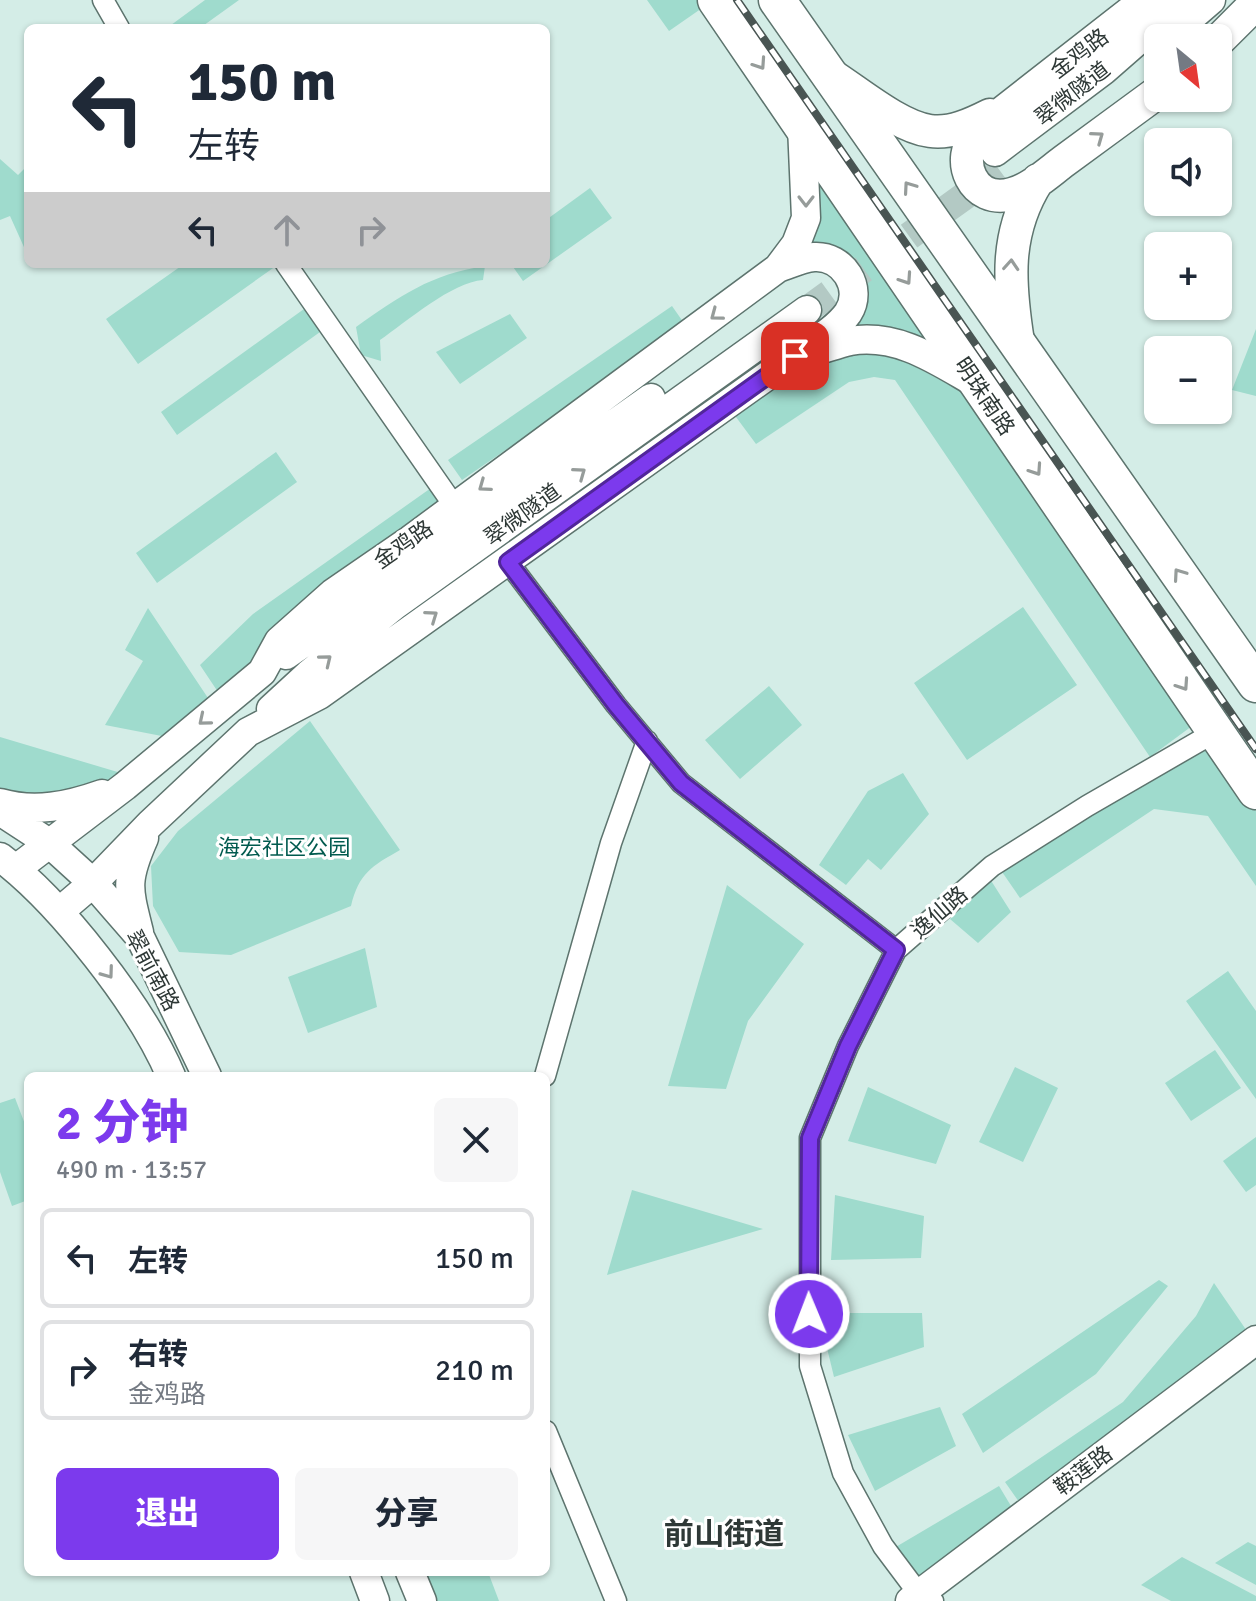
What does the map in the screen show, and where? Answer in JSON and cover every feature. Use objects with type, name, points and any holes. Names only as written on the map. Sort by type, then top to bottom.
[{"type":"highway","name":"明珠南路","points":[[716,0],[1256,791]]},
{"type":"highway","points":[[777,0],[1256,684]]},
{"type":"main road","name":"金鸡路","points":[[1011,105],[1147,0]]},
{"type":"main road","name":"翠微隧道","points":[[1157,24],[1184,0]]},
{"type":"main road","points":[[1184,24],[1211,0]]},
{"type":"main road","points":[[1232,27],[1256,3]]},
{"type":"main road","name":"翠微隧道","points":[[1144,35],[1001,159],[1116,83],[1144,58]]},
{"type":"main road","points":[[829,73],[908,124],[931,131],[966,127],[1011,105]]},
{"type":"main road","points":[[1011,105],[972,138],[966,154],[968,172],[978,186],[995,195],[1013,194],[1038,180],[1144,102]]},
{"type":"main road","points":[[778,268],[796,244],[806,218],[802,126]]},
{"type":"main road","points":[[1018,342],[1011,296],[1010,261],[1028,196],[1038,180]]},
{"type":"main road","points":[[59,912],[93,883],[150,824],[248,732],[319,695],[508,562],[795,356],[841,321],[851,307],[853,289],[841,266],[824,258],[806,259],[778,268]]},
{"type":"main road","name":"金鸡路","points":[[8,863],[49,843],[262,672],[279,641],[333,593],[455,507],[778,268]]},
{"type":"main road","name":"翠微隧道","points":[[248,732],[309,674],[395,605],[804,302],[262,672]]},
{"type":"main road","points":[[795,356],[850,341],[877,339],[914,349],[976,383]]},
{"type":"main road","points":[[0,803],[13,807],[71,805],[135,777],[176,799]]},
{"type":"main road","points":[[0,811],[49,843]]},
{"type":"main road","points":[[140,937],[128,891],[133,862],[150,824]]},
{"type":"main road","name":"翠前南路","points":[[49,843],[93,883],[140,937],[205,1072]]},
{"type":"main road","name":"翠前南路","points":[[8,863],[59,912],[109,972],[163,1056],[169,1072]]},
{"type":"main road","name":"鞍莲路","points":[[921,1599],[1256,1340]]},
{"type":"main road","points":[[366,1576],[375,1601]]},
{"type":"main road","points":[[412,1576],[422,1601]]},
{"type":"street","points":[[103,0],[117,24]]},
{"type":"street","points":[[289,268],[455,507]]},
{"type":"street","points":[[508,562],[616,705],[681,783],[896,950]]},
{"type":"street","name":"逸仙路","points":[[921,1599],[883,1546],[843,1473],[810,1366],[810,1138],[848,1046],[896,950],[992,866],[1087,806],[1215,732]]},
{"type":"street","points":[[546,1072],[611,843],[647,741]]},
{"type":"street","points":[[550,1441],[616,1601]]},
{"type":"green space","points":[[205,0],[239,0],[206,24],[172,24]]},
{"type":"green space","points":[[647,0],[701,0],[705,6],[669,31]]},
{"type":"green space","points":[[807,139],[962,370],[845,338],[859,298],[802,246]]},
{"type":"green space","points":[[0,159],[18,175],[24,169],[24,247],[10,216],[0,220]]},
{"type":"green space","points":[[590,188],[612,218],[550,262],[550,217]]},
{"type":"green space","points":[[178,268],[273,268],[138,364],[106,319]]},
{"type":"green space","points":[[485,268],[483,280],[471,282],[444,295],[380,340],[381,361],[361,355],[356,327],[417,288],[466,270]]},
{"type":"green space","points":[[514,268],[541,268],[523,281]]},
{"type":"green space","points":[[672,306],[686,326],[462,480],[448,460]]},
{"type":"green space","points":[[304,309],[320,332],[177,435],[161,412]]},
{"type":"green space","points":[[510,314],[527,338],[460,384],[436,352]]},
{"type":"green space","points":[[1256,329],[1256,396],[1232,390]]},
{"type":"green space","points":[[863,351],[903,360],[963,392],[1192,726],[1150,757],[895,380],[874,377],[849,382],[756,444],[733,413],[801,368]]},
{"type":"green space","points":[[276,452],[297,482],[157,583],[136,553]]},
{"type":"green space","points":[[431,488],[444,508],[222,698],[200,665],[253,614]]},
{"type":"green space","points":[[1023,607],[1077,685],[967,760],[914,683]]},
{"type":"green space","points":[[148,608],[212,704],[172,738],[105,725],[143,661],[125,650]]},
{"type":"green space","points":[[769,686],[802,725],[740,779],[705,740]]},
{"type":"green space","name":"海宏社区公园","points":[[310,721],[400,850],[368,872],[358,886],[351,906],[231,955],[179,952],[153,906],[151,866],[178,831]]},
{"type":"green space","points":[[0,737],[131,776],[69,801],[0,799]]},
{"type":"green space","points":[[1210,744],[1256,811],[1256,886],[1208,816],[1154,809],[1020,898],[1000,869]]},
{"type":"green space","points":[[903,773],[929,814],[881,870],[868,859],[846,885],[819,865],[868,791]]},
{"type":"green space","points":[[990,879],[1011,912],[978,943],[950,919]]},
{"type":"green space","points":[[727,885],[804,944],[748,1021],[726,1089],[668,1086]]},
{"type":"green space","points":[[365,948],[377,1007],[308,1033],[288,977]]},
{"type":"green space","points":[[1228,971],[1256,1011],[1256,1099],[1186,1001]]},
{"type":"green space","points":[[1215,1050],[1241,1088],[1191,1121],[1165,1083]]},
{"type":"green space","points":[[1015,1067],[1058,1088],[1023,1162],[979,1142]]},
{"type":"green space","points":[[868,1087],[951,1125],[936,1164],[848,1141]]},
{"type":"green space","points":[[15,1098],[24,1122],[24,1202],[12,1206],[0,1172],[0,1103]]},
{"type":"green space","points":[[1256,1137],[1256,1185],[1246,1192],[1223,1161]]},
{"type":"green space","points":[[632,1190],[763,1229],[607,1275]]},
{"type":"green space","points":[[835,1195],[924,1216],[921,1258],[831,1260]]},
{"type":"green space","points":[[1159,1280],[1168,1286],[1096,1374],[983,1453],[962,1414]]},
{"type":"green space","points":[[1214,1283],[1251,1337],[1024,1509],[1005,1482],[1123,1402],[1196,1316]]},
{"type":"green space","points":[[829,1313],[922,1313],[924,1347],[834,1377],[827,1348]]},
{"type":"green space","points":[[940,1407],[956,1446],[875,1491],[848,1435]]},
{"type":"green space","points":[[999,1486],[1017,1516],[919,1591],[889,1551]]},
{"type":"green space","points":[[1248,1542],[1256,1546],[1256,1585],[1215,1563]]},
{"type":"green space","points":[[1182,1557],[1256,1596],[1256,1601],[1171,1601],[1141,1585]]},
{"type":"green space","points":[[422,1576],[490,1576],[499,1601],[431,1601]]},
{"type":"tunnel","points":[[807,310],[1006,166]]},
{"type":"railway","points":[[737,0],[1256,749]]},
{"type":"district","name":"前山街道","points":[[724,1534]]},
{"type":"route","points":[[795,356],[508,562],[616,705],[681,783],[896,950],[848,1046],[810,1138],[809,1314]]}]
